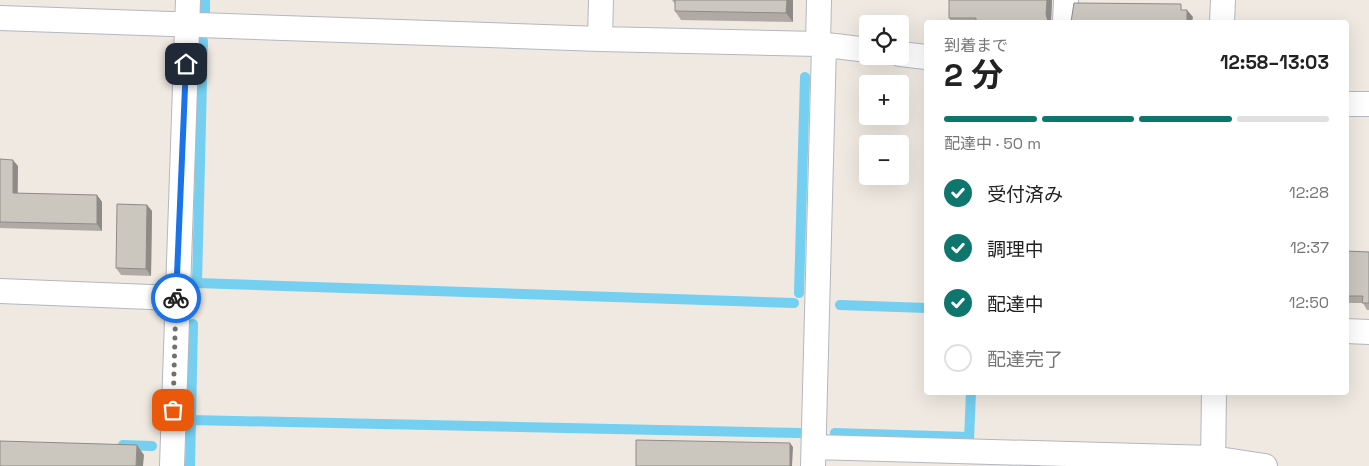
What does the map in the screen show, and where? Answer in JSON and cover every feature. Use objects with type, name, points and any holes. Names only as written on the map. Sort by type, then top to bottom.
[{"type":"street","points":[[172,466],[176,298],[188,0]]},
{"type":"street","points":[[600,39],[602,0]]},
{"type":"street","points":[[819,0],[821,44],[814,457],[1212,462],[1265,466]]},
{"type":"street","points":[[1065,20],[1066,0]]},
{"type":"street","points":[[1222,20],[1223,0]]},
{"type":"street","points":[[0,18],[600,39],[821,44],[859,49]]},
{"type":"street","points":[[909,55],[924,57]]},
{"type":"street","points":[[1349,104],[1369,104]]},
{"type":"street","points":[[0,290],[176,298]]},
{"type":"street","points":[[1349,332],[1369,332]]},
{"type":"street","points":[[1212,462],[1214,395]]},
{"type":"building","points":[[675,0],[787,0],[786,13],[675,11]]},
{"type":"building","points":[[949,0],[1047,0],[1048,20],[949,18]]},
{"type":"building","points":[[1074,3],[1181,4],[1181,10],[1187,10],[1187,20],[1071,20]]},
{"type":"building","points":[[0,159],[13,160],[13,193],[97,195],[97,224],[0,222]]},
{"type":"building","points":[[117,204],[147,205],[146,269],[116,268]]},
{"type":"building","points":[[1349,251],[1369,252],[1369,303],[1362,303],[1363,296],[1349,296]]},
{"type":"building","points":[[636,440],[790,443],[790,466],[636,466]]},
{"type":"building","points":[[0,441],[137,445],[136,466],[0,466]]},
{"type":"waterway","points":[[205,0],[205,11]]},
{"type":"waterway","points":[[203,41],[197,283],[794,303]]},
{"type":"waterway","points":[[799,293],[805,77]]},
{"type":"waterway","points":[[840,305],[924,308]]},
{"type":"waterway","points":[[190,466],[193,324]]},
{"type":"waterway","points":[[969,440],[971,395]]},
{"type":"waterway","points":[[191,420],[800,433]]},
{"type":"waterway","points":[[835,433],[969,437]]},
{"type":"waterway","points":[[123,445],[152,446]]},
{"type":"way so far","points":[[173,410],[176,298]]},
{"type":"route","points":[[176,298],[186,64]]}]
